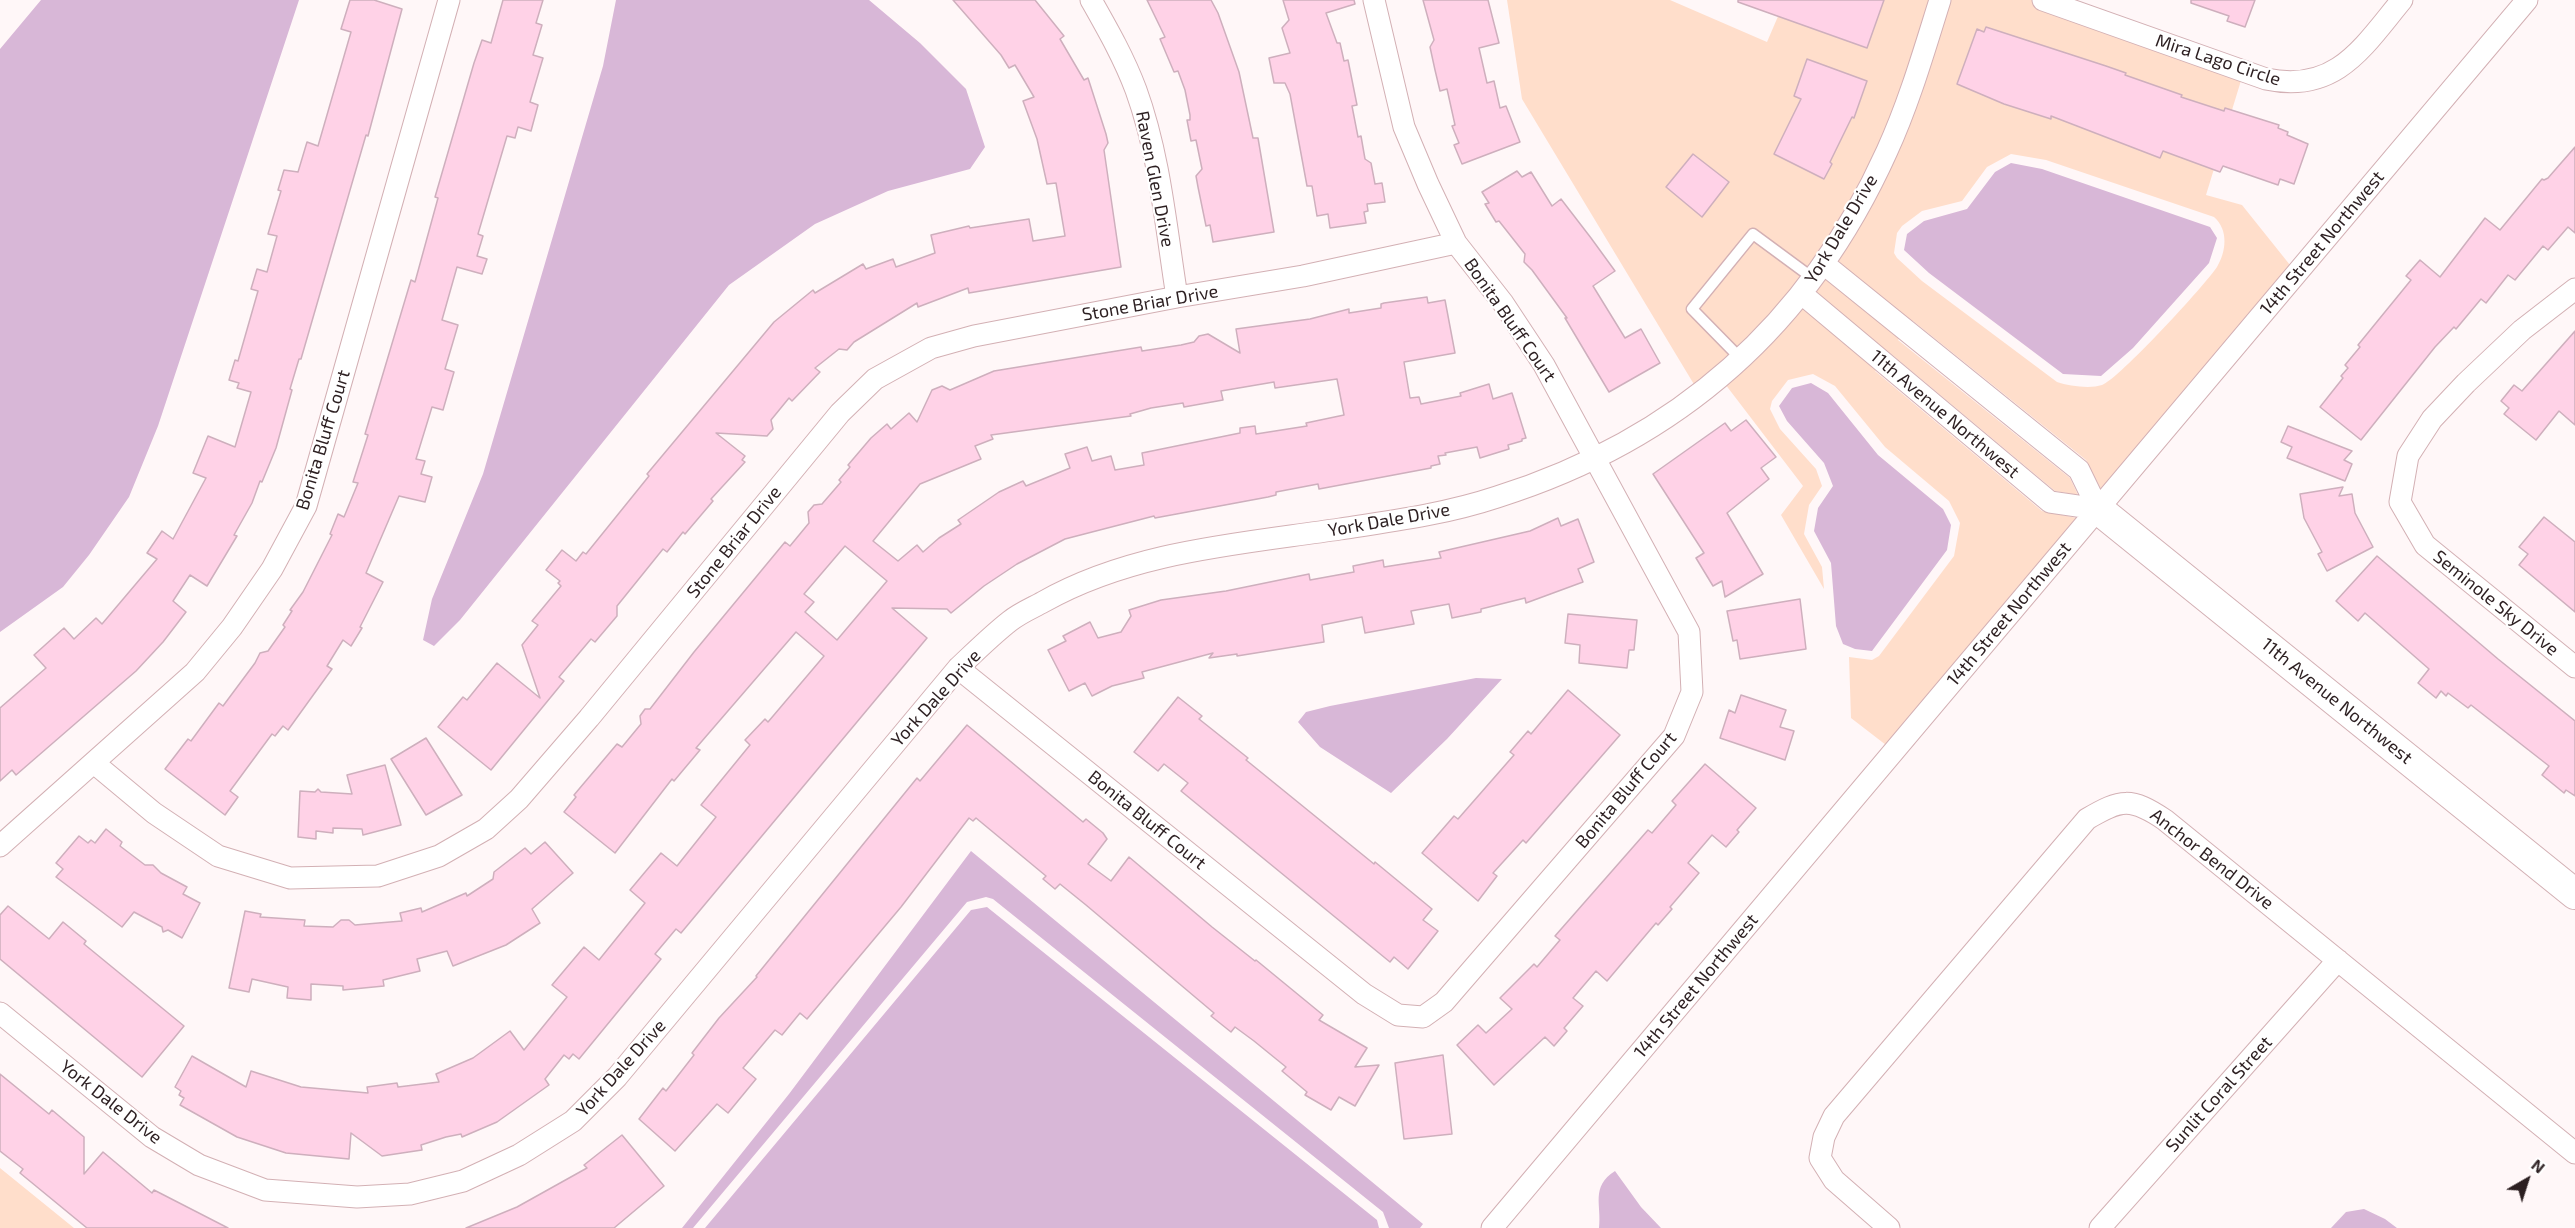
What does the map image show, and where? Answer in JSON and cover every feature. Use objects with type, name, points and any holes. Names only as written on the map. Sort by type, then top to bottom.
[{"type":"street","name":"Bonita Bluff Court","points":[[0,846],[195,672],[232,627],[272,569],[306,506],[449,0]]},
{"type":"street","name":"Raven Glen Drive","points":[[1091,0],[1119,48],[1137,92],[1153,152],[1177,297]]},
{"type":"street","name":"Bonita Bluff Court","points":[[957,668],[1364,994],[1398,1015],[1423,1017],[1444,1002],[1674,736],[1692,692],[1689,632],[1544,365],[1503,303],[1456,243],[1404,126],[1374,0]]},
{"type":"street","name":"York Dale Drive","points":[[0,1013],[152,1137],[199,1165],[265,1190],[357,1197],[410,1194],[463,1181],[519,1155],[573,1121],[617,1077],[957,668],[1012,619],[1073,585],[1126,566],[1196,551],[1422,517],[1497,497],[1594,460],[1662,421],[1741,360],[1813,279],[1887,151],[1915,78],[1940,0]]},
{"type":"street","name":"Mira Lago Circle","points":[[2043,0],[2266,79],[2290,82],[2322,77],[2348,62],[2402,0]]},
{"type":"street","name":"14th Street Northwest","points":[[1491,1228],[2527,0]]},
{"type":"street","name":"Stone Briar Drive","points":[[94,763],[154,813],[218,856],[290,878],[378,876],[439,856],[486,829],[519,799],[589,718],[840,413],[875,379],[931,348],[974,336],[1177,297],[1303,276],[1456,243]]},
{"type":"street","name":"11th Avenue Northwest","points":[[1813,279],[2050,502],[2098,509]]},
{"type":"street","name":"11th Avenue Northwest","points":[[1813,279],[2079,470],[2098,509],[2575,894]]},
{"type":"street","name":"Seminole Sky Drive","points":[[2575,289],[2523,330],[2432,418],[2408,456],[2400,502],[2425,545],[2575,667]]},
{"type":"street","name":"Anchor Bend Drive","points":[[1889,1228],[1834,1180],[1820,1158],[1834,1116],[2086,819],[2112,804],[2142,804],[2575,1153]]},
{"type":"street","name":"Sunlit Coral Street","points":[[2100,1228],[2338,960]]},
{"type":"lane","points":[[1741,360],[1692,309],[1753,234],[1813,279]]},
{"type":"shaded area","points":[[41,0],[299,0],[158,426],[129,497],[89,555],[63,587],[0,632],[0,49]]},
{"type":"shaded area","points":[[616,0],[869,0],[920,43],[966,89],[985,147],[970,169],[888,191],[815,224],[729,285],[460,620],[434,646],[423,640],[432,599],[483,474],[603,66]]},
{"type":"shaded area","points":[[1507,0],[1670,0],[1767,42],[1785,0],[2041,0],[2243,74],[2206,195],[2242,205],[2290,265],[2101,489],[2086,460],[1913,321],[1898,340],[2070,478],[2078,495],[2055,491],[1890,353],[1875,371],[2042,511],[2077,518],[1886,745],[1851,718],[1849,657],[1872,660],[1879,656],[1954,556],[1960,523],[1949,501],[1885,447],[1835,386],[1813,374],[1788,380],[1772,401],[1770,409],[1780,429],[1816,469],[1822,486],[1809,505],[1804,534],[1822,567],[1824,589],[1781,515],[1803,486],[1722,380],[1698,391],[1522,99]],"holes":[[[2011,154],[2046,160],[2214,217],[2219,222],[2224,235],[2222,255],[2210,277],[2125,367],[2102,385],[2092,387],[2057,382],[1922,281],[1894,253],[1897,233],[1902,226],[1922,211],[1962,201],[1987,167]]]},
{"type":"shaded area","points":[[2011,163],[2042,169],[2210,227],[2217,238],[2209,263],[2133,348],[2101,376],[2063,374],[1929,273],[1904,250],[1907,234],[1924,221],[1967,209],[1995,172]]},
{"type":"shaded area","points":[[1811,383],[1828,393],[1878,455],[1943,509],[1951,525],[1947,550],[1872,651],[1855,649],[1843,644],[1836,626],[1831,563],[1814,531],[1818,508],[1833,486],[1824,463],[1787,421],[1779,406],[1792,388]]},
{"type":"shaded area","points":[[1476,678],[1502,679],[1447,739],[1391,793],[1320,747],[1298,722],[1306,712],[1330,706]]},
{"type":"shaded area","points":[[971,851],[1423,1224],[1420,1228],[1389,1228],[1383,1212],[993,899],[986,897],[967,902],[693,1228],[682,1228],[789,1094]]},
{"type":"shaded area","points":[[987,907],[1377,1220],[1379,1228],[705,1228],[971,910]]},
{"type":"shaded area","points":[[0,1168],[74,1228],[0,1228]]},
{"type":"shaded area","points":[[1615,1171],[1641,1207],[1661,1228],[1599,1228],[1600,1190],[1602,1183]]},
{"type":"shaded area","points":[[2364,1209],[2385,1219],[2397,1228],[2331,1228],[2346,1212]]},
{"type":"building","points":[[350,0],[374,0],[402,9],[368,136],[366,135],[301,359],[299,359],[290,389],[292,390],[276,448],[262,482],[260,481],[252,503],[234,535],[237,536],[207,586],[190,575],[173,601],[186,612],[163,642],[136,671],[16,775],[12,770],[0,781],[0,708],[46,668],[34,655],[64,628],[74,639],[96,618],[102,624],[157,559],[147,553],[162,531],[173,539],[206,478],[193,473],[208,436],[235,447],[251,392],[237,388],[239,383],[229,380],[235,360],[238,361],[258,291],[251,289],[257,269],[267,272],[277,236],[268,234],[281,191],[278,190],[284,170],[298,172],[307,142],[318,146],[351,32],[341,29]]},
{"type":"building","points":[[503,0],[543,0],[536,23],[542,25],[533,55],[543,58],[530,102],[538,105],[531,131],[518,127],[515,138],[507,136],[478,234],[483,236],[477,256],[487,259],[482,274],[457,267],[442,320],[458,325],[445,369],[454,372],[443,410],[432,407],[416,459],[425,461],[421,474],[432,477],[425,502],[399,496],[366,573],[383,582],[360,627],[362,628],[351,646],[343,640],[327,666],[332,669],[288,730],[283,726],[275,736],[272,734],[230,791],[238,797],[225,815],[165,769],[188,739],[191,741],[219,703],[223,706],[260,653],[268,651],[285,627],[283,625],[292,611],[290,610],[303,592],[332,535],[330,534],[338,514],[344,517],[358,483],[353,482],[368,435],[365,434],[411,280],[415,282],[438,198],[435,197],[474,63],[482,40],[491,43]]},
{"type":"building","points":[[953,0],[1035,0],[1064,36],[1060,39],[1084,80],[1088,78],[1106,134],[1108,143],[1104,150],[1121,267],[969,293],[968,288],[918,307],[917,303],[854,342],[847,350],[839,349],[815,368],[820,372],[792,401],[789,398],[771,420],[773,429],[767,436],[716,433],[745,456],[742,460],[745,462],[711,499],[713,501],[685,534],[683,532],[667,552],[663,549],[617,606],[617,616],[595,642],[591,639],[559,677],[564,681],[491,770],[438,727],[463,697],[467,700],[497,663],[540,698],[522,645],[538,625],[532,621],[561,586],[558,583],[560,581],[546,570],[562,550],[576,561],[583,552],[586,554],[649,476],[647,474],[774,322],[813,290],[815,293],[863,264],[866,269],[893,259],[896,267],[935,253],[931,235],[969,226],[970,228],[1029,219],[1033,241],[1065,236],[1056,183],[1047,184],[1037,139],[1023,101],[1034,97],[1015,65],[1009,68],[1001,55]]},
{"type":"building","points":[[1147,0],[1211,0],[1218,13],[1239,72],[1253,138],[1258,138],[1274,232],[1213,242],[1210,225],[1206,226],[1198,187],[1196,176],[1202,169],[1196,140],[1191,141],[1187,120],[1190,120],[1190,115],[1185,90],[1178,71],[1174,72],[1160,39],[1165,37]]},
{"type":"building","points":[[1283,0],[1354,0],[1355,4],[1326,13],[1337,43],[1340,43],[1344,61],[1348,60],[1357,105],[1352,106],[1365,159],[1371,163],[1375,184],[1382,183],[1385,202],[1367,204],[1368,211],[1364,212],[1366,223],[1330,228],[1328,214],[1317,216],[1312,186],[1307,186],[1290,94],[1285,83],[1274,83],[1269,58],[1290,53],[1282,28],[1289,20]]},
{"type":"building","points":[[1423,0],[1488,0],[1499,43],[1479,48],[1487,83],[1494,81],[1500,108],[1506,106],[1520,142],[1462,164],[1454,145],[1459,143],[1452,126],[1455,125],[1447,89],[1440,91],[1435,70],[1430,47],[1434,40]]},
{"type":"building","points":[[1738,0],[1884,0],[1867,48],[1738,2]]},
{"type":"building","points":[[2191,0],[2255,0],[2245,27],[2227,21],[2229,16],[2191,3]]},
{"type":"building","points":[[1986,27],[2126,73],[2125,75],[2182,95],[2181,97],[2279,125],[2278,128],[2288,132],[2287,135],[2308,144],[2294,184],[2280,179],[2278,185],[2223,166],[2220,172],[2163,151],[2160,158],[2051,116],[2051,119],[2004,104],[1957,84],[1977,29],[1984,32]]},
{"type":"building","points":[[1807,59],[1867,81],[1854,118],[1852,117],[1824,179],[1774,154],[1801,99],[1794,96]]},
{"type":"building","points":[[2575,147],[2575,233],[2568,227],[2548,250],[2543,246],[2515,280],[2508,275],[2486,303],[2481,299],[2456,329],[2454,327],[2435,347],[2361,440],[2320,407],[2343,378],[2341,376],[2348,368],[2345,365],[2360,347],[2358,345],[2411,280],[2406,276],[2420,260],[2440,277],[2485,218],[2500,230],[2542,179],[2548,178]]},
{"type":"building","points":[[1693,154],[1729,182],[1702,217],[1666,187]]},
{"type":"building","points":[[1517,171],[1522,177],[1531,172],[1552,206],[1561,199],[1591,238],[1615,271],[1593,286],[1625,338],[1641,329],[1660,363],[1609,392],[1565,318],[1567,318],[1524,262],[1525,254],[1499,221],[1496,222],[1485,204],[1489,203],[1482,192]]},
{"type":"building","points":[[1427,297],[1428,303],[1445,300],[1455,353],[1404,362],[1410,398],[1419,397],[1421,404],[1461,396],[1460,393],[1489,384],[1493,399],[1512,393],[1526,438],[1508,445],[1509,449],[1480,458],[1477,447],[1445,453],[1446,455],[1438,456],[1440,464],[1431,466],[1431,468],[1319,489],[1318,484],[1276,492],[1276,495],[1268,497],[1155,518],[1154,516],[1065,539],[1017,564],[984,586],[951,613],[947,609],[892,608],[927,638],[681,933],[676,929],[655,954],[661,959],[579,1059],[573,1054],[569,1059],[564,1055],[545,1079],[549,1085],[497,1122],[462,1137],[461,1134],[421,1145],[422,1150],[382,1156],[351,1133],[349,1159],[286,1153],[237,1137],[180,1105],[184,1098],[179,1095],[181,1091],[175,1087],[192,1056],[246,1087],[251,1071],[301,1087],[368,1093],[367,1087],[397,1083],[398,1087],[439,1082],[436,1074],[473,1058],[510,1031],[524,1050],[567,997],[552,985],[584,947],[599,960],[645,903],[630,890],[661,853],[677,866],[716,817],[701,805],[750,745],[745,740],[765,719],[768,722],[824,656],[796,632],[696,748],[700,750],[674,781],[672,779],[615,853],[564,812],[576,797],[574,795],[617,744],[622,747],[641,724],[640,716],[645,709],[650,709],[785,542],[790,546],[809,523],[808,512],[814,505],[822,504],[841,482],[839,480],[850,467],[848,465],[871,438],[887,424],[891,429],[909,413],[917,422],[932,390],[942,386],[950,390],[994,371],[1141,347],[1142,351],[1181,345],[1194,342],[1199,336],[1208,334],[1240,353],[1236,329],[1310,319],[1349,309],[1349,313],[1381,308],[1381,304]],"holes":[[[1337,379],[1344,415],[1306,423],[1307,426],[1256,434],[1255,426],[1240,428],[1240,433],[1142,453],[1144,465],[1115,470],[1111,456],[1092,461],[1087,447],[1065,454],[1070,468],[1026,486],[1023,481],[999,492],[958,520],[961,524],[923,552],[917,545],[898,561],[873,541],[920,484],[981,459],[975,446],[993,439],[991,435],[1131,416],[1130,414],[1151,408],[1183,403],[1184,407],[1223,400],[1221,391],[1274,382],[1275,388]],[[845,546],[887,581],[837,640],[805,612],[814,602],[804,594]]]},
{"type":"building","points":[[2575,331],[2575,425],[2559,411],[2536,440],[2504,414],[2509,408],[2501,401],[2514,385],[2522,391]]},
{"type":"building","points":[[1746,420],[1776,457],[1761,468],[1769,479],[1727,513],[1763,574],[1725,597],[1722,581],[1713,586],[1696,558],[1704,553],[1653,474],[1725,423],[1731,431]]},
{"type":"building","points":[[2288,426],[2352,451],[2344,460],[2352,464],[2345,481],[2287,458],[2292,447],[2281,442]]},
{"type":"building","points":[[2343,487],[2339,496],[2352,494],[2355,513],[2373,547],[2327,571],[2318,554],[2322,552],[2304,518],[2300,494]]},
{"type":"building","points":[[2544,517],[2575,542],[2575,612],[2519,565],[2528,554],[2519,547]]},
{"type":"building","points":[[1558,518],[1561,526],[1578,519],[1594,562],[1578,569],[1583,582],[1526,603],[1525,598],[1481,609],[1481,612],[1452,618],[1449,604],[1411,611],[1414,624],[1365,633],[1362,617],[1322,625],[1324,642],[1237,656],[1237,654],[1209,658],[1213,653],[1142,672],[1144,678],[1112,686],[1092,696],[1085,683],[1069,691],[1048,650],[1066,641],[1063,636],[1090,622],[1098,638],[1121,632],[1131,616],[1129,610],[1161,600],[1226,591],[1309,574],[1310,580],[1354,572],[1353,566],[1383,560],[1384,567],[1441,558],[1439,552],[1530,531]]},
{"type":"building","points":[[2377,556],[2575,721],[2575,796],[2566,790],[2564,793],[2542,775],[2549,766],[2471,705],[2468,708],[2448,693],[2446,696],[2441,691],[2436,698],[2418,683],[2429,669],[2365,613],[2358,621],[2336,601]]},
{"type":"building","points":[[1800,599],[1806,649],[1740,659],[1737,640],[1733,641],[1727,611]]},
{"type":"building","points":[[1568,614],[1637,620],[1634,650],[1629,650],[1627,668],[1579,663],[1580,645],[1565,643]]},
{"type":"building","points":[[1568,690],[1620,735],[1526,843],[1523,840],[1493,873],[1497,876],[1478,901],[1422,853],[1454,816],[1458,819],[1514,755],[1510,752],[1528,731],[1531,734]]},
{"type":"building","points":[[1741,695],[1786,710],[1780,727],[1794,731],[1785,760],[1720,738],[1729,710],[1735,713]]},
{"type":"building","points":[[1178,697],[1202,716],[1199,719],[1248,758],[1246,760],[1432,909],[1423,920],[1438,931],[1408,969],[1394,957],[1390,962],[1181,791],[1188,783],[1164,764],[1158,771],[1134,752]]},
{"type":"building","points":[[967,725],[1083,822],[1086,819],[1103,833],[1107,839],[1088,864],[1111,881],[1129,857],[1212,927],[1323,1015],[1319,1020],[1367,1048],[1355,1067],[1379,1065],[1355,1106],[1339,1097],[1331,1110],[1305,1095],[1307,1092],[1282,1071],[1286,1067],[1235,1027],[1231,1032],[1211,1016],[1214,1013],[1086,905],[1060,884],[1055,889],[1043,879],[1046,876],[976,818],[973,821],[969,818],[901,907],[807,1019],[800,1013],[782,1035],[775,1030],[743,1068],[756,1079],[728,1113],[717,1104],[675,1151],[639,1119],[663,1088],[666,1091],[719,1018],[757,977],[917,778],[920,781]]},
{"type":"building","points":[[426,738],[462,795],[426,815],[391,759]]},
{"type":"building","points":[[1705,764],[1756,808],[1726,847],[1712,835],[1688,863],[1699,873],[1670,907],[1672,909],[1658,925],[1656,923],[1607,981],[1596,971],[1573,998],[1583,1006],[1564,1028],[1567,1031],[1554,1046],[1545,1037],[1494,1085],[1457,1045],[1478,1025],[1486,1033],[1512,1009],[1500,998],[1534,964],[1537,967],[1560,940],[1555,936],[1648,830],[1652,833],[1676,805],[1672,801]]},
{"type":"building","points":[[385,765],[401,825],[363,835],[362,829],[333,828],[333,833],[316,831],[316,839],[298,837],[300,791],[315,792],[318,789],[321,792],[352,794],[347,775]]},
{"type":"building","points":[[106,829],[122,842],[120,846],[145,865],[153,865],[161,873],[187,887],[183,894],[200,903],[182,938],[168,930],[163,932],[162,927],[134,912],[122,927],[56,877],[63,869],[56,863],[79,836],[88,843],[91,840],[95,843]]},
{"type":"building","points":[[545,842],[573,873],[532,909],[540,923],[506,945],[453,966],[447,951],[417,959],[420,971],[383,980],[384,986],[343,990],[343,986],[311,984],[311,1000],[287,998],[288,987],[252,979],[249,992],[229,988],[245,911],[261,914],[260,917],[305,920],[304,926],[333,927],[341,920],[349,920],[355,925],[402,921],[400,913],[421,908],[422,912],[466,893],[467,896],[493,879],[494,872],[525,848],[531,854]]},
{"type":"building","points":[[8,906],[49,939],[63,922],[86,941],[84,944],[184,1026],[142,1077],[0,959],[0,915]]},
{"type":"building","points":[[1443,1055],[1452,1134],[1404,1139],[1395,1063]]},
{"type":"building","points":[[0,1074],[49,1114],[52,1110],[84,1137],[84,1174],[103,1152],[152,1193],[154,1190],[228,1228],[87,1228],[20,1173],[23,1169],[0,1151]]},
{"type":"building","points":[[622,1135],[664,1186],[614,1228],[466,1228],[517,1207],[587,1168],[584,1165]]}]
